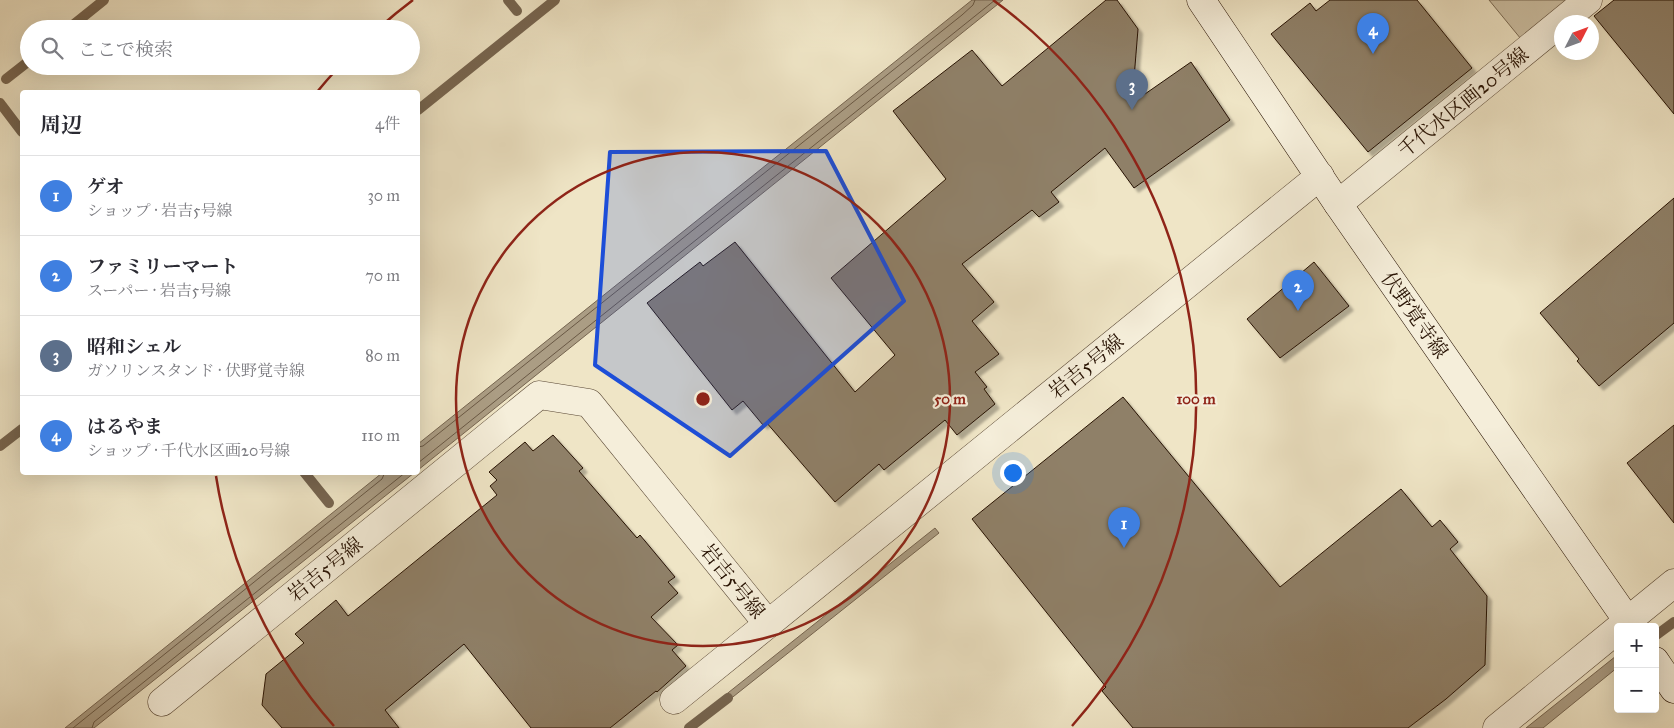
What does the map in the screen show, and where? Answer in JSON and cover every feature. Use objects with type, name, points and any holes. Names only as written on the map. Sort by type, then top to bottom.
[{"type":"street","name":"伏野覚寺線","points":[[1201,0],[1622,623]]},
{"type":"street","name":"千代水区画20号線","points":[[1338,204],[1588,0]]},
{"type":"street","name":"岩吉5号線","points":[[162,702],[539,395],[589,403],[768,624],[1320,176]]},
{"type":"street","points":[[1627,623],[1674,583]]},
{"type":"street","points":[[674,700],[768,624]]},
{"type":"street","points":[[1497,728],[1614,634]]},
{"type":"street","points":[[1659,667],[1674,689]]},
{"type":"highlighted area","points":[[826,151],[904,301],[730,456],[595,365],[610,152]]},
{"type":"shaded area","points":[[1489,0],[1569,0],[1521,39]]},
{"type":"water","points":[[972,0],[1003,0],[420,468],[420,442]]},
{"type":"water","points":[[380,475],[411,475],[94,728],[65,728]]},
{"type":"water","points":[[935,528],[939,533],[719,708],[714,704]]},
{"type":"water","points":[[1614,658],[1614,670],[1543,728],[1526,728]]},
{"type":"building","points":[[1106,0],[1117,0],[1138,29],[1132,103],[1191,62],[1230,120],[1134,188],[1105,148],[1051,192],[1059,202],[1039,217],[1032,210],[962,264],[994,302],[972,321],[999,354],[975,372],[987,387],[984,389],[995,404],[957,435],[945,420],[884,470],[879,464],[835,502],[766,422],[763,425],[743,401],[732,410],[647,303],[700,262],[703,266],[735,242],[855,392],[895,355],[831,278],[946,179],[893,111],[972,50],[1002,86]]},
{"type":"building","points":[[1330,0],[1417,0],[1472,68],[1368,152],[1271,34],[1310,3],[1316,11]]},
{"type":"building","points":[[1614,0],[1674,0],[1674,114],[1599,22],[1599,15],[1595,15]]},
{"type":"building","points":[[1674,198],[1674,323],[1599,386],[1540,313]]},
{"type":"building","points":[[1314,262],[1349,306],[1280,358],[1247,319]]},
{"type":"building","points":[[1123,397],[1280,587],[1401,489],[1432,527],[1440,520],[1458,542],[1450,549],[1487,596],[1485,665],[1446,699],[1408,728],[1133,728],[1102,691],[1106,687],[972,519]]},
{"type":"building","points":[[1674,425],[1674,523],[1627,463]]},
{"type":"building","points":[[553,435],[583,468],[579,471],[637,538],[640,535],[675,577],[668,582],[678,593],[651,617],[678,645],[672,650],[686,666],[657,692],[610,728],[531,728],[464,644],[385,710],[399,728],[282,728],[262,705],[266,674],[304,643],[295,634],[336,600],[348,616],[497,495],[490,486],[497,480],[489,472],[525,442],[533,451]]},
{"type":"waterway","points":[[79,20],[104,0]]},
{"type":"waterway","points":[[508,0],[517,11]]},
{"type":"waterway","points":[[420,108],[555,0]]},
{"type":"waterway","points":[[6,79],[20,68]]},
{"type":"waterway","points":[[0,103],[20,129]]},
{"type":"waterway","points":[[0,446],[20,431]]},
{"type":"waterway","points":[[306,475],[329,503]]},
{"type":"waterway","points":[[1659,633],[1674,622]]},
{"type":"waterway","points":[[689,728],[728,698]]},
{"type":"place","name":"はるやま","points":[[1373,54]]},
{"type":"place","name":"昭和シェル","points":[[1132,110]]},
{"type":"place","name":"ファミリーマート","points":[[1298,311]]},
{"type":"place","name":"ゲオ","points":[[1124,548]]}]
